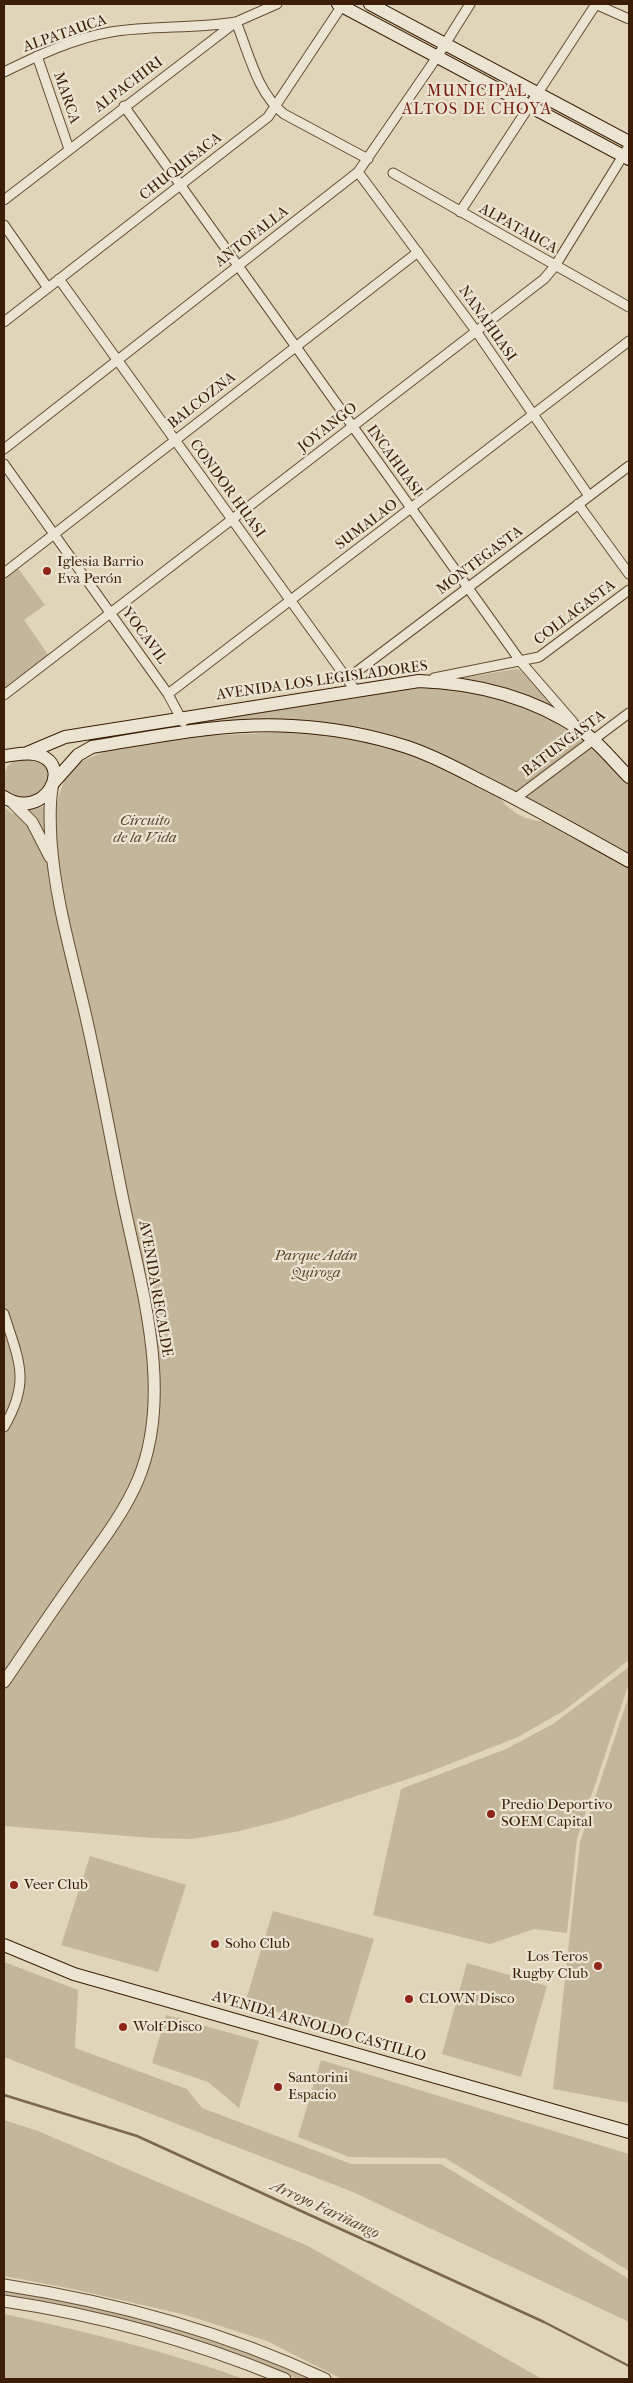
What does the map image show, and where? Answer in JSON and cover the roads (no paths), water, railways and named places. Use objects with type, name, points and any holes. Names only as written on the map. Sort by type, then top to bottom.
[{"type":"main road","points":[[341,4],[530,106],[628,151]]},
{"type":"main road","points":[[370,4],[538,94],[628,151]]},
{"type":"main road","name":"AVENIDA LOS LEGISLADORES","points":[[4,756],[27,753],[65,737],[355,690],[419,681],[452,682],[498,691],[524,700],[579,729],[593,740],[629,776]]},
{"type":"main road","points":[[8,800],[34,802],[53,785],[78,755],[92,747],[184,732],[251,726],[291,726],[366,736],[424,754],[516,798],[629,861]]},
{"type":"main road","points":[[27,753],[37,754],[47,760],[53,768],[53,785]]},
{"type":"main road","name":"AVENIDA ARNOLDO CASTILLO","points":[[4,1945],[74,1974],[629,2132]]},
{"type":"street","name":"ALPACHIRI","points":[[4,200],[124,106],[236,22],[277,4]]},
{"type":"street","name":"CHUQUISACA","points":[[4,322],[268,117],[341,4]]},
{"type":"street","name":"ANTOFALLA","points":[[4,449],[358,172],[437,57],[470,4]]},
{"type":"street","points":[[460,212],[596,4],[629,19]]},
{"type":"street","name":"ALPATAUCA","points":[[4,72],[37,56],[110,32],[210,27],[236,22]]},
{"type":"street","points":[[236,22],[265,94],[274,106],[284,114],[368,159]]},
{"type":"street","name":"MARCA","points":[[37,56],[69,149]]},
{"type":"street","name":"INCAHUASI","points":[[124,106],[522,662],[579,729]]},
{"type":"street","name":"JOYANGO","points":[[4,695],[544,279],[555,266],[628,151]]},
{"type":"street","name":"NANAHUASI","points":[[358,172],[476,331],[589,496]]},
{"type":"street","name":"ALPATAUCA","points":[[393,173],[629,307]]},
{"type":"street","points":[[4,225],[48,288]]},
{"type":"street","name":"BALCOZNA","points":[[4,573],[418,252]]},
{"type":"street","name":"CONDOR HUASI","points":[[59,280],[355,690]]},
{"type":"street","name":"SUMALAO","points":[[168,694],[629,341]]},
{"type":"street","name":"YOCAVIL","points":[[4,464],[168,694],[182,718],[184,732]]},
{"type":"street","name":"MONTEGASTA","points":[[347,679],[629,466]]},
{"type":"street","points":[[578,504],[629,574]]},
{"type":"street","name":"COLLAGASTA","points":[[419,681],[540,657],[629,590]]},
{"type":"street","name":"BATUNGASTA","points":[[516,798],[629,712]]},
{"type":"street","name":"AVENIDA RECALDE","points":[[4,1682],[120,1516],[138,1479],[150,1442],[154,1407],[155,1377],[146,1315],[90,1035],[62,922],[53,866],[50,808],[53,785]]},
{"type":"street","name":"AVENIDA RECALDE","points":[[8,800],[32,822],[53,866]]},
{"type":"street","points":[[4,1314],[21,1374],[20,1390],[13,1411],[4,1427]]},
{"type":"street","points":[[4,2285],[79,2299],[187,2326],[261,2352],[325,2379]]},
{"type":"street","points":[[4,2301],[76,2314],[134,2329],[218,2353],[285,2379]]},
{"type":"waterway","name":"Arroyo Fariñango","points":[[4,2095],[137,2136],[544,2322],[629,2366]]},
{"type":"place","name":"Iglesia Barrio Eva Perón","points":[[47,571]]},
{"type":"place","name":"Predio Deportivo SOEM Capital","points":[[491,1814]]},
{"type":"place","name":"Veer Club","points":[[14,1885]]},
{"type":"place","name":"Soho Club","points":[[215,1944]]},
{"type":"place","name":"Los Teros Rugby Club","points":[[598,1966]]},
{"type":"place","name":"CLOWN Disco","points":[[409,1999]]},
{"type":"place","name":"Wolf Disco","points":[[123,2027]]},
{"type":"place","name":"Santorini Espacio","points":[[278,2087]]},
{"type":"district","name":"MUNICIPAL ALTOS DE CHOYA","points":[[477,101]]},
{"type":"park label","name":"Circuito de la Vida","points":[[145,830]]},
{"type":"park label","name":"Parque Adán Quiroga","points":[[316,1264]]}]
